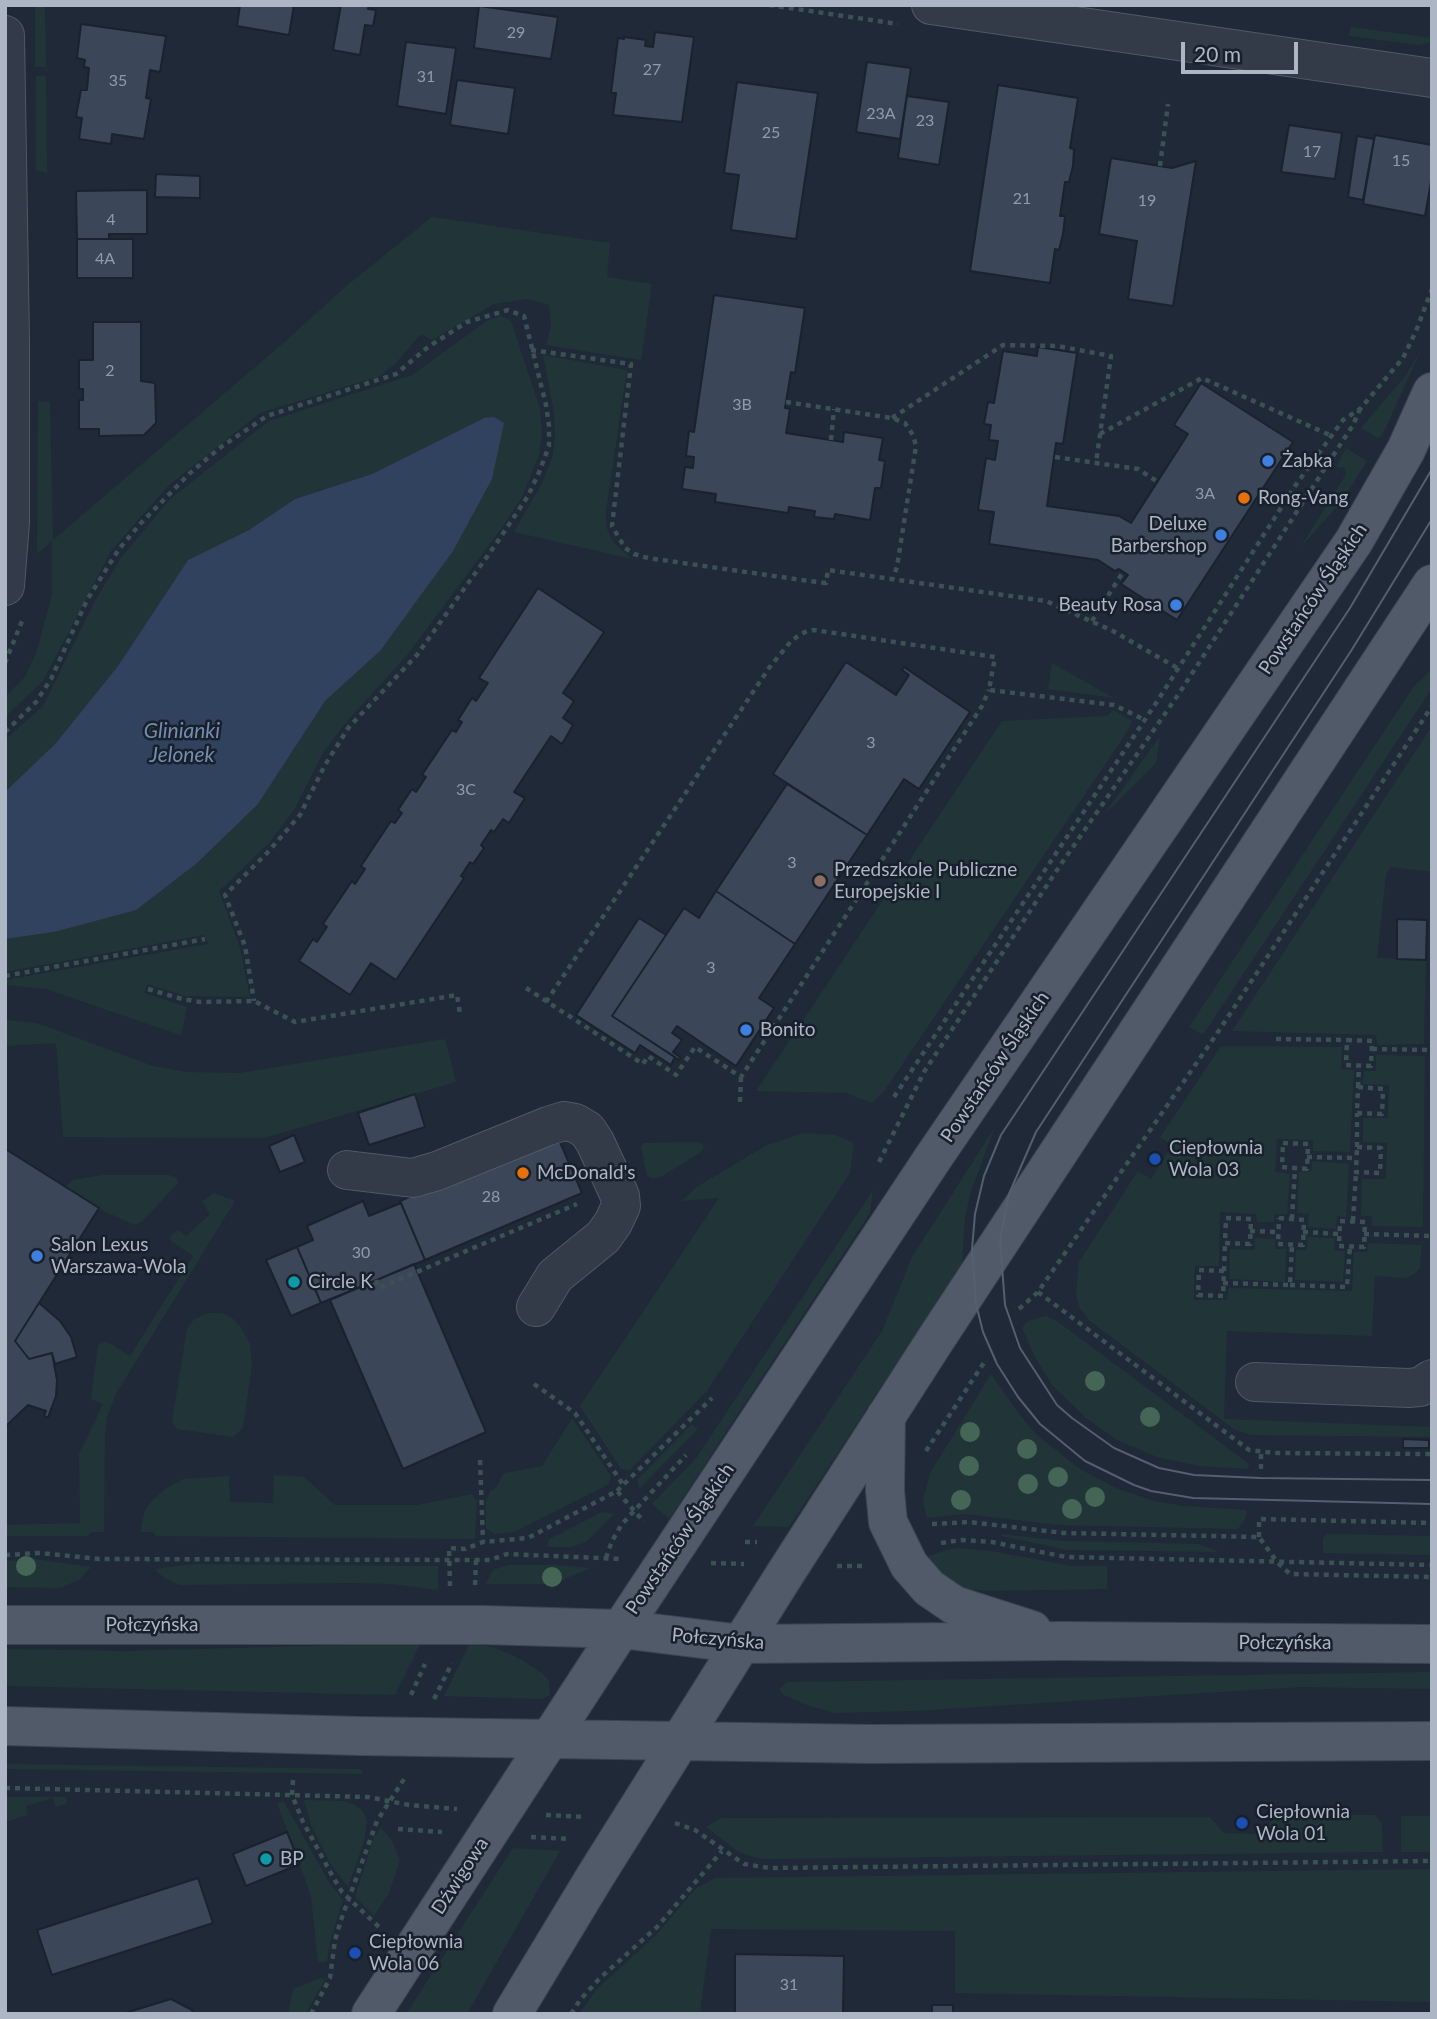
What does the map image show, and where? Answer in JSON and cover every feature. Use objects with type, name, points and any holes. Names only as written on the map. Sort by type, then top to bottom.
[{"type":"main road","name":"Powstańców Śląskich","points":[[549,1739],[933,1158],[1354,541],[1406,450],[1432,392]]},
{"type":"main road","points":[[512,2014],[680,1741],[886,1416],[1095,1095],[1426,605]]},
{"type":"main road","points":[[886,1416],[885,1491],[888,1522],[909,1565],[929,1588],[954,1605],[1064,1641]]},
{"type":"main road","name":"Połczyńska","points":[[5,1625],[475,1625],[621,1629],[741,1644],[1064,1641],[1432,1644]]},
{"type":"main road","points":[[5,1726],[872,1744],[1432,1741]]},
{"type":"main road","name":"Dźwigowa","points":[[371,2014],[549,1739]]},
{"type":"street","points":[[931,5],[1432,78]]},
{"type":"street","points":[[5,35],[10,522],[5,586]]},
{"type":"street","points":[[347,1170],[413,1178],[564,1121],[575,1123],[587,1130],[620,1196],[621,1206],[603,1237],[555,1276],[536,1307]]},
{"type":"street","points":[[1255,1382],[1408,1388],[1420,1387],[1432,1378]]},
{"type":"path","points":[[1160,166],[1168,104]]},
{"type":"path","points":[[878,1164],[924,1072],[1057,870],[1180,692],[1353,425],[1360,409],[1403,358],[1432,289]]},
{"type":"path","points":[[5,732],[36,702],[51,680],[87,600],[119,549],[180,483],[221,447],[267,416],[396,374],[428,347],[457,328],[489,314],[508,310],[524,316],[546,405],[549,446],[528,496],[417,655],[349,727],[325,765],[300,815],[225,895],[245,946],[254,1001]]},
{"type":"path","points":[[892,418],[1003,345],[1037,344],[1111,356],[1096,463]]},
{"type":"path","points":[[531,350],[631,364],[612,526],[625,548],[634,554],[826,583],[828,570],[1046,601],[1113,631],[1179,669]]},
{"type":"path","points":[[1100,434],[1202,378],[1332,436]]},
{"type":"path","points":[[786,402],[892,418],[905,424],[913,435],[916,446],[893,579]]},
{"type":"path","points":[[831,440],[834,409]]},
{"type":"path","points":[[894,1097],[1179,669],[1295,486],[1343,420],[1360,409]]},
{"type":"path","points":[[1055,457],[1138,469],[1158,482]]},
{"type":"path","points":[[1092,621],[1123,572]]},
{"type":"path","points":[[546,1002],[769,668],[792,640],[814,630],[995,657],[989,690],[975,718],[741,1077],[740,1102]]},
{"type":"path","points":[[989,690],[1114,705],[1144,720]]},
{"type":"path","points":[[1018,1309],[1038,1292],[1216,1035],[1432,706]]},
{"type":"path","points":[[5,976],[205,939]]},
{"type":"path","points":[[526,988],[643,1064],[648,1056],[676,1075],[695,1047],[741,1077]]},
{"type":"path","points":[[148,989],[200,1002],[254,1001],[295,1022],[457,995],[460,1014]]},
{"type":"path","points":[[1276,1039],[1347,1040],[1372,1041],[1371,1066],[1346,1065],[1347,1040]]},
{"type":"path","points":[[1372,1049],[1432,1050]]},
{"type":"path","points":[[1353,1221],[1360,1065]]},
{"type":"path","points":[[1357,1113],[1382,1114],[1383,1089],[1358,1087]]},
{"type":"path","points":[[1283,1143],[1308,1144],[1307,1157],[1307,1169],[1282,1167],[1283,1143]]},
{"type":"path","points":[[1356,1172],[1380,1173],[1381,1148],[1357,1147]]},
{"type":"path","points":[[1307,1157],[1356,1158]]},
{"type":"path","points":[[1292,1219],[1295,1168]]},
{"type":"path","points":[[376,1280],[379,1288],[584,1200]]},
{"type":"path","points":[[548,1207],[551,1215]]},
{"type":"path","points":[[1279,1218],[1304,1220],[1303,1232],[1303,1245],[1278,1244],[1279,1218]]},
{"type":"path","points":[[1224,1271],[1199,1270],[1198,1295],[1223,1296],[1223,1283],[1224,1271],[1225,1243],[1226,1219],[1251,1219],[1250,1244],[1225,1243]]},
{"type":"path","points":[[1340,1221],[1353,1221],[1365,1222],[1364,1247],[1339,1246],[1340,1221]]},
{"type":"path","points":[[1250,1231],[1278,1233]]},
{"type":"path","points":[[1303,1232],[1339,1234]]},
{"type":"path","points":[[1364,1234],[1432,1237]]},
{"type":"path","points":[[1290,1285],[1292,1244]]},
{"type":"path","points":[[1223,1283],[1347,1287],[1350,1246]]},
{"type":"path","points":[[919,1462],[985,1361]]},
{"type":"path","points":[[534,1384],[575,1413],[624,1486]]},
{"type":"path","points":[[450,1596],[449,1548],[465,1549],[483,1542],[528,1538],[617,1491],[712,1398]]},
{"type":"path","points":[[1261,1452],[1261,1469]]},
{"type":"path","points":[[606,1558],[612,1541],[633,1509],[688,1453]]},
{"type":"path","points":[[480,1460],[483,1542]]},
{"type":"path","points":[[617,1491],[646,1524]]},
{"type":"path","points":[[1259,1510],[1259,1537],[1277,1562],[1290,1574],[1432,1577]]},
{"type":"path","points":[[1259,1519],[1432,1523]]},
{"type":"path","points":[[930,1524],[981,1523],[1064,1533],[1259,1537]]},
{"type":"path","points":[[938,1544],[962,1540],[982,1541],[1066,1557],[1432,1565]]},
{"type":"path","points":[[5,1555],[52,1554],[99,1559],[490,1560],[507,1555],[630,1560]]},
{"type":"path","points":[[475,1590],[476,1560]]},
{"type":"path","points":[[831,1566],[878,1566]]},
{"type":"path","points":[[450,1588],[458,1588]]},
{"type":"path","points":[[467,1589],[485,1590]]},
{"type":"path","points":[[411,1695],[429,1654]]},
{"type":"path","points":[[435,1697],[456,1654]]},
{"type":"path","points":[[311,2014],[330,1978],[335,1940],[377,1821],[408,1773]]},
{"type":"path","points":[[293,1780],[292,1795],[333,1877],[349,1898],[380,1928]]},
{"type":"path","points":[[5,1788],[368,1797],[389,1802],[442,1807]]},
{"type":"path","points":[[539,1815],[584,1817]]},
{"type":"path","points":[[673,1822],[695,1830],[744,1864],[770,1868],[1432,1861]]},
{"type":"path","points":[[398,1829],[445,1833]]},
{"type":"path","points":[[525,1837],[572,1839]]},
{"type":"path","points":[[571,2014],[599,1979],[657,1927],[722,1851]]},
{"type":"green space","points":[[35,5],[45,5],[46,67],[35,67]]},
{"type":"green space","points":[[1351,27],[1432,38],[1432,42],[1419,45],[1348,36]]},
{"type":"green space","points":[[36,76],[46,76],[47,173],[36,170]]},
{"type":"green space","points":[[432,217],[610,243],[607,277],[652,284],[641,360],[546,345],[551,326],[549,305],[527,299],[494,304],[432,340],[421,334],[396,363],[380,376],[260,413],[168,486],[111,551],[43,681],[5,717],[5,697],[25,677],[37,651],[52,594],[52,541],[37,554],[38,401],[50,402],[53,540],[345,287]]},
{"type":"green space","points":[[501,316],[511,321],[540,409],[542,434],[539,455],[522,497],[501,529],[408,654],[343,726],[323,753],[294,810],[269,843],[219,891],[240,948],[250,997],[185,996],[147,984],[144,993],[187,1007],[180,1035],[46,989],[7,985],[5,990],[5,980],[208,944],[204,935],[5,972],[5,939],[54,932],[258,804],[325,701],[380,651],[484,418],[372,474],[295,499],[249,530],[188,560],[118,666],[56,743],[5,792],[5,740],[43,706],[95,601],[120,559],[170,499],[269,421],[412,375],[488,320]]},
{"type":"green space","points":[[1422,348],[1382,436],[1378,438],[1361,428],[1406,375]]},
{"type":"green space","points":[[543,355],[627,370],[606,526],[613,542],[632,559],[514,532],[542,483],[552,458],[554,413]]},
{"type":"green space","points":[[1346,448],[1367,461],[1342,501],[1300,548],[1346,474],[1345,468],[1336,467]]},
{"type":"green space","points":[[1052,663],[1114,698],[1048,689]]},
{"type":"green space","points":[[1432,669],[1432,688],[1203,1035],[1189,1027],[1414,686]]},
{"type":"green space","points":[[1113,710],[1132,721],[1125,735],[885,1090],[872,1103],[846,1093],[756,1091],[1002,721],[1107,716]]},
{"type":"green space","points":[[1432,726],[1432,872],[1391,867],[1386,875],[1377,958],[1426,960],[1424,1044],[1377,1045],[1376,1035],[1232,1031]]},
{"type":"green space","points":[[1160,736],[1156,763],[1104,815]]},
{"type":"green space","points":[[5,1020],[37,1023],[153,1066],[187,1072],[240,1073],[445,1039],[456,1082],[264,1138],[63,1137],[56,1043],[5,1046]]},
{"type":"green space","points":[[1221,1046],[1342,1047],[1341,1069],[1354,1070],[1350,1152],[1313,1151],[1313,1140],[1277,1139],[1275,1172],[1290,1174],[1287,1214],[1275,1214],[1274,1222],[1257,1222],[1256,1214],[1220,1212],[1219,1266],[1195,1266],[1194,1300],[1227,1300],[1229,1288],[1352,1291],[1354,1252],[1367,1252],[1368,1243],[1422,1245],[1420,1268],[1414,1274],[1406,1278],[1375,1276],[1372,1336],[1227,1331],[1224,1419],[1432,1427],[1432,1437],[1251,1435],[1235,1430],[1090,1321],[1079,1307],[1076,1294],[1079,1262],[1138,1171],[1151,1179],[1172,1145],[1160,1137]]},
{"type":"green space","points":[[1376,1055],[1425,1056],[1423,1227],[1372,1226],[1372,1216],[1361,1216],[1362,1179],[1386,1179],[1387,1143],[1363,1142],[1363,1118],[1388,1118],[1389,1085],[1363,1084],[1364,1071],[1376,1071]]},
{"type":"green space","points":[[995,1127],[971,1191],[965,1218],[962,1264],[789,1527],[753,1526],[882,1331],[912,1257]]},
{"type":"green space","points":[[804,1133],[835,1135],[854,1143],[850,1173],[707,1391],[630,1470],[621,1469],[580,1406],[719,1198],[681,1201],[697,1187],[767,1145]]},
{"type":"green space","points":[[699,1142],[705,1146],[701,1152],[661,1177],[653,1179],[647,1176],[641,1147],[644,1143]]},
{"type":"green space","points":[[1312,1161],[1349,1164],[1346,1217],[1337,1216],[1336,1229],[1308,1227],[1309,1214],[1297,1213],[1299,1172],[1311,1172]]},
{"type":"green space","points":[[102,1175],[169,1175],[177,1178],[178,1183],[142,1222],[134,1225],[102,1210],[66,1187],[73,1180]]},
{"type":"green space","points":[[873,1190],[870,1213],[669,1519],[652,1504],[697,1457]]},
{"type":"green space","points":[[214,1193],[235,1201],[116,1394],[107,1417],[104,1532],[91,1532],[88,1536],[5,1536],[5,1525],[80,1523],[79,1454],[103,1404],[91,1399],[98,1345],[106,1341],[130,1356],[193,1256],[170,1240],[172,1234],[179,1230],[186,1236],[210,1214],[202,1201]]},
{"type":"green space","points":[[1307,1237],[1335,1238],[1334,1251],[1345,1251],[1343,1282],[1295,1280],[1296,1250],[1307,1250]]},
{"type":"green space","points":[[1255,1238],[1275,1239],[1275,1249],[1286,1249],[1285,1282],[1229,1279],[1230,1249],[1255,1250]]},
{"type":"green space","points":[[209,1313],[222,1313],[232,1318],[250,1344],[252,1366],[243,1428],[233,1437],[177,1429],[172,1421],[187,1329],[194,1319]]},
{"type":"green space","points":[[1046,1316],[1057,1321],[1249,1464],[1248,1469],[1199,1466],[1157,1457],[1117,1440],[1086,1418],[1052,1385],[1022,1328],[1028,1321]]},
{"type":"green space","points":[[991,1374],[1036,1434],[1080,1469],[1118,1489],[1154,1501],[1247,1510],[1245,1519],[1238,1529],[1058,1525],[965,1514],[927,1518],[923,1500],[930,1473]]},
{"type":"green space","points":[[572,1418],[611,1476],[609,1484],[514,1532],[494,1534],[486,1528],[486,1502],[490,1491],[495,1489],[504,1473],[542,1466]]},
{"type":"green space","points":[[692,1424],[698,1429],[639,1489],[637,1480]]},
{"type":"green space","points":[[274,1475],[304,1477],[335,1505],[417,1505],[472,1494],[477,1501],[475,1539],[156,1536],[153,1532],[140,1532],[145,1510],[153,1500],[165,1489],[184,1479],[229,1476],[230,1502],[273,1503]]},
{"type":"green space","points":[[602,1512],[614,1514],[586,1542],[571,1547],[547,1547],[549,1539]]},
{"type":"green space","points":[[1001,1534],[1064,1541],[1200,1544],[1218,1552],[1067,1550]]},
{"type":"green space","points":[[1327,1534],[1432,1536],[1432,1555],[1323,1553],[1323,1538]]},
{"type":"green space","points":[[958,1548],[991,1551],[1072,1566],[1107,1566],[1107,1589],[965,1589],[947,1579],[923,1558]]},
{"type":"green space","points":[[34,1559],[91,1567],[80,1579],[61,1588],[5,1587],[5,1561]]},
{"type":"green space","points":[[192,1564],[438,1566],[438,1590],[392,1584],[353,1583],[179,1585],[154,1569]]},
{"type":"green space","points":[[508,1565],[591,1568],[553,1584],[485,1584],[493,1570]]},
{"type":"green space","points":[[421,1643],[395,1695],[5,1686],[5,1649],[126,1651]]},
{"type":"green space","points":[[470,1643],[496,1648],[542,1673],[549,1681],[550,1695],[542,1699],[444,1696]]},
{"type":"green space","points":[[1432,1672],[1432,1689],[1301,1687],[913,1711],[834,1713],[784,1695],[779,1689],[787,1682]]},
{"type":"green space","points":[[5,1764],[362,1769],[363,1774],[5,1769]]},
{"type":"green space","points":[[5,1797],[66,1797],[67,1804],[56,1807],[53,1798],[26,1806],[28,1815],[5,1822]]},
{"type":"green space","points":[[304,1800],[343,1801],[363,1811],[367,1821],[364,1842],[348,1887],[330,1863],[311,1825]]},
{"type":"green space","points":[[284,1802],[329,1882],[343,1900],[327,1962],[318,1963],[311,1896],[277,1803]]},
{"type":"green space","points":[[1276,1815],[1375,1815],[1382,1824],[1383,1852],[763,1859],[736,1850],[706,1827],[722,1818],[1210,1817],[1224,1833],[1262,1834]]},
{"type":"green space","points":[[1401,1816],[1432,1816],[1432,1852],[1401,1852]]},
{"type":"green space","points":[[381,1828],[391,1839],[400,1860],[389,1893],[374,1916],[355,1897],[374,1837]]},
{"type":"green space","points":[[513,1848],[560,1851],[467,2014],[406,2014]]},
{"type":"green space","points":[[1432,1869],[1432,2002],[955,1993],[955,1931],[711,1929],[700,2014],[579,2014],[597,1989],[657,1934],[695,1889],[715,1878]]},
{"type":"green space","points":[[320,1978],[325,1979],[306,2014],[288,2014],[293,1989]]},
{"type":"water","name":"Glinianki Jelonek","points":[[494,417],[504,423],[492,479],[453,551],[380,651],[325,701],[258,804],[197,863],[136,910],[54,932],[5,939],[5,792],[56,743],[118,666],[188,560],[249,530],[295,499],[372,474],[484,418]]},
{"type":"building","points":[[240,5],[294,5],[289,35],[237,26]]},
{"type":"building","points":[[341,5],[369,5],[368,9],[376,10],[373,26],[365,25],[360,55],[333,50]]},
{"type":"building","points":[[479,6],[558,17],[551,59],[474,48]]},
{"type":"building","points":[[81,24],[166,36],[160,72],[150,70],[146,98],[151,99],[144,139],[112,134],[111,144],[79,139],[82,118],[76,117],[81,90],[87,90],[89,68],[84,67],[85,60],[77,58]]},
{"type":"building","points":[[655,32],[694,37],[682,122],[613,115],[616,93],[611,93],[618,38],[646,40],[645,46],[653,47]]},
{"type":"building","points":[[406,42],[456,48],[446,114],[397,106]]},
{"type":"building","points":[[867,62],[911,68],[900,139],[856,132]]},
{"type":"building","points":[[457,80],[515,88],[508,134],[450,125]]},
{"type":"building","points":[[737,82],[818,93],[796,239],[731,230],[739,175],[724,173]]},
{"type":"building","points":[[998,85],[1078,98],[1070,148],[1074,149],[1073,166],[1069,182],[1065,182],[1060,216],[1065,216],[1063,234],[1059,250],[1055,249],[1050,283],[970,271]]},
{"type":"building","points":[[907,96],[949,102],[939,165],[898,158]]},
{"type":"building","points":[[1289,125],[1342,133],[1335,179],[1281,172]]},
{"type":"building","points":[[1375,135],[1432,145],[1432,176],[1425,216],[1363,204]]},
{"type":"building","points":[[1357,136],[1374,139],[1363,200],[1348,197]]},
{"type":"building","points":[[1111,158],[1172,168],[1196,161],[1173,306],[1128,299],[1137,241],[1099,234]]},
{"type":"building","points":[[156,174],[200,176],[200,198],[155,197]]},
{"type":"building","points":[[147,190],[147,234],[109,234],[109,239],[77,239],[76,191]]},
{"type":"building","points":[[77,239],[133,239],[133,278],[77,278]]},
{"type":"building","points":[[714,295],[805,308],[795,373],[791,372],[785,408],[790,409],[786,433],[843,442],[844,432],[883,438],[879,460],[885,461],[881,488],[875,488],[870,520],[835,514],[834,519],[814,517],[815,511],[789,507],[788,513],[715,502],[716,494],[682,489],[685,467],[693,468],[694,457],[686,456],[689,431],[694,432]]},
{"type":"building","points":[[93,322],[141,322],[141,381],[155,383],[156,423],[144,435],[99,436],[99,429],[79,429],[79,400],[83,400],[83,389],[79,389],[79,360],[93,360]]},
{"type":"building","points":[[1038,347],[1077,353],[1063,444],[1056,443],[1047,506],[1119,516],[1131,523],[1188,434],[1174,425],[1201,383],[1293,442],[1177,620],[1121,584],[1128,575],[1119,569],[1115,571],[1098,560],[989,544],[994,512],[978,510],[986,458],[995,460],[998,441],[989,440],[991,425],[984,424],[988,402],[994,403],[1003,351],[1037,356]]},
{"type":"building","points":[[538,588],[604,632],[563,693],[574,701],[563,718],[573,725],[562,744],[551,736],[514,792],[525,798],[509,823],[503,819],[494,832],[491,830],[481,845],[484,848],[473,864],[470,862],[461,876],[464,878],[396,980],[371,963],[350,995],[299,961],[313,939],[317,942],[327,927],[323,924],[352,881],[355,884],[365,869],[361,866],[391,821],[395,823],[402,813],[398,810],[412,789],[416,792],[426,777],[422,775],[452,730],[456,732],[462,722],[458,720],[472,698],[476,701],[488,683],[479,678]]},
{"type":"building","points":[[846,662],[896,695],[909,675],[902,670],[904,667],[970,712],[919,789],[904,779],[867,835],[773,774]]},
{"type":"building","points":[[787,784],[867,835],[795,944],[716,891]]},
{"type":"building","points":[[716,891],[795,944],[759,998],[774,1008],[736,1066],[677,1026],[672,1033],[682,1040],[673,1052],[681,1058],[679,1060],[612,1016],[684,908],[699,918]]},
{"type":"building","points":[[639,918],[666,935],[612,1016],[675,1057],[671,1065],[640,1045],[635,1053],[576,1015]]},
{"type":"building","points":[[1397,919],[1427,920],[1426,960],[1397,959]]},
{"type":"building","points":[[415,1094],[425,1127],[369,1145],[358,1113]]},
{"type":"building","points":[[556,1133],[582,1193],[425,1260],[400,1201]]},
{"type":"building","points":[[294,1135],[305,1162],[280,1172],[269,1146]]},
{"type":"building","name":"Salon Lexus Warszawa-Wola","points":[[7,1150],[99,1208],[15,1341],[29,1359],[52,1353],[57,1380],[56,1396],[48,1418],[44,1416],[46,1411],[28,1405],[5,1427],[5,1152]]},
{"type":"building","points":[[363,1201],[369,1216],[401,1203],[425,1260],[321,1303],[297,1247],[313,1240],[307,1226]]},
{"type":"building","name":"Circle K","points":[[297,1247],[321,1303],[291,1316],[266,1260]]},
{"type":"building","points":[[414,1264],[486,1432],[403,1469],[330,1300]]},
{"type":"building","points":[[39,1303],[60,1321],[71,1337],[77,1357],[55,1364],[52,1353],[29,1359],[15,1341]]},
{"type":"building","points":[[1403,1439],[1429,1440],[1429,1448],[1403,1448]]},
{"type":"building","name":"BP","points":[[287,1832],[300,1864],[246,1886],[233,1854]]},
{"type":"building","points":[[198,1878],[213,1923],[52,1975],[37,1930]]},
{"type":"building","points":[[735,1954],[844,1956],[843,2014],[735,2014]]},
{"type":"building","points":[[171,1999],[192,2010],[193,2014],[122,2014]]},
{"type":"building","points":[[932,2005],[953,2005],[953,2014],[932,2014]]},
{"type":"tram line","points":[[1432,469],[1350,608],[1001,1135],[984,1176],[975,1214],[972,1249],[976,1304],[983,1332],[997,1364],[1018,1397],[1040,1424],[1085,1461],[1151,1491],[1193,1498],[1432,1504]]},
{"type":"tram line","points":[[1432,519],[1351,651],[1036,1132],[1009,1194],[1000,1240],[1005,1305],[1020,1348],[1057,1405],[1114,1448],[1159,1468],[1194,1475],[1432,1480]]},
{"type":"place","name":"Żabka","points":[[1268,461]]},
{"type":"place","name":"Rong-Vang","points":[[1244,498]]},
{"type":"place","name":"Deluxe Barbershop","points":[[1221,535]]},
{"type":"place","name":"Beauty Rosa","points":[[1176,605]]},
{"type":"place","name":"Przedszkole Publiczne Europejskie I","points":[[820,881]]},
{"type":"place","name":"Bonito","points":[[746,1030]]},
{"type":"place","name":"Ciepłownia Wola 03","points":[[1155,1159]]},
{"type":"place","name":"McDonald's","points":[[523,1173]]},
{"type":"place","name":"Salon Lexus Warszawa-Wola","points":[[37,1256]]},
{"type":"place","name":"Circle K","points":[[294,1282]]},
{"type":"place","name":"Ciepłownia Wola 01","points":[[1242,1823]]},
{"type":"place","name":"BP","points":[[266,1859]]},
{"type":"place","name":"Ciepłownia Wola 06","points":[[355,1953]]}]
